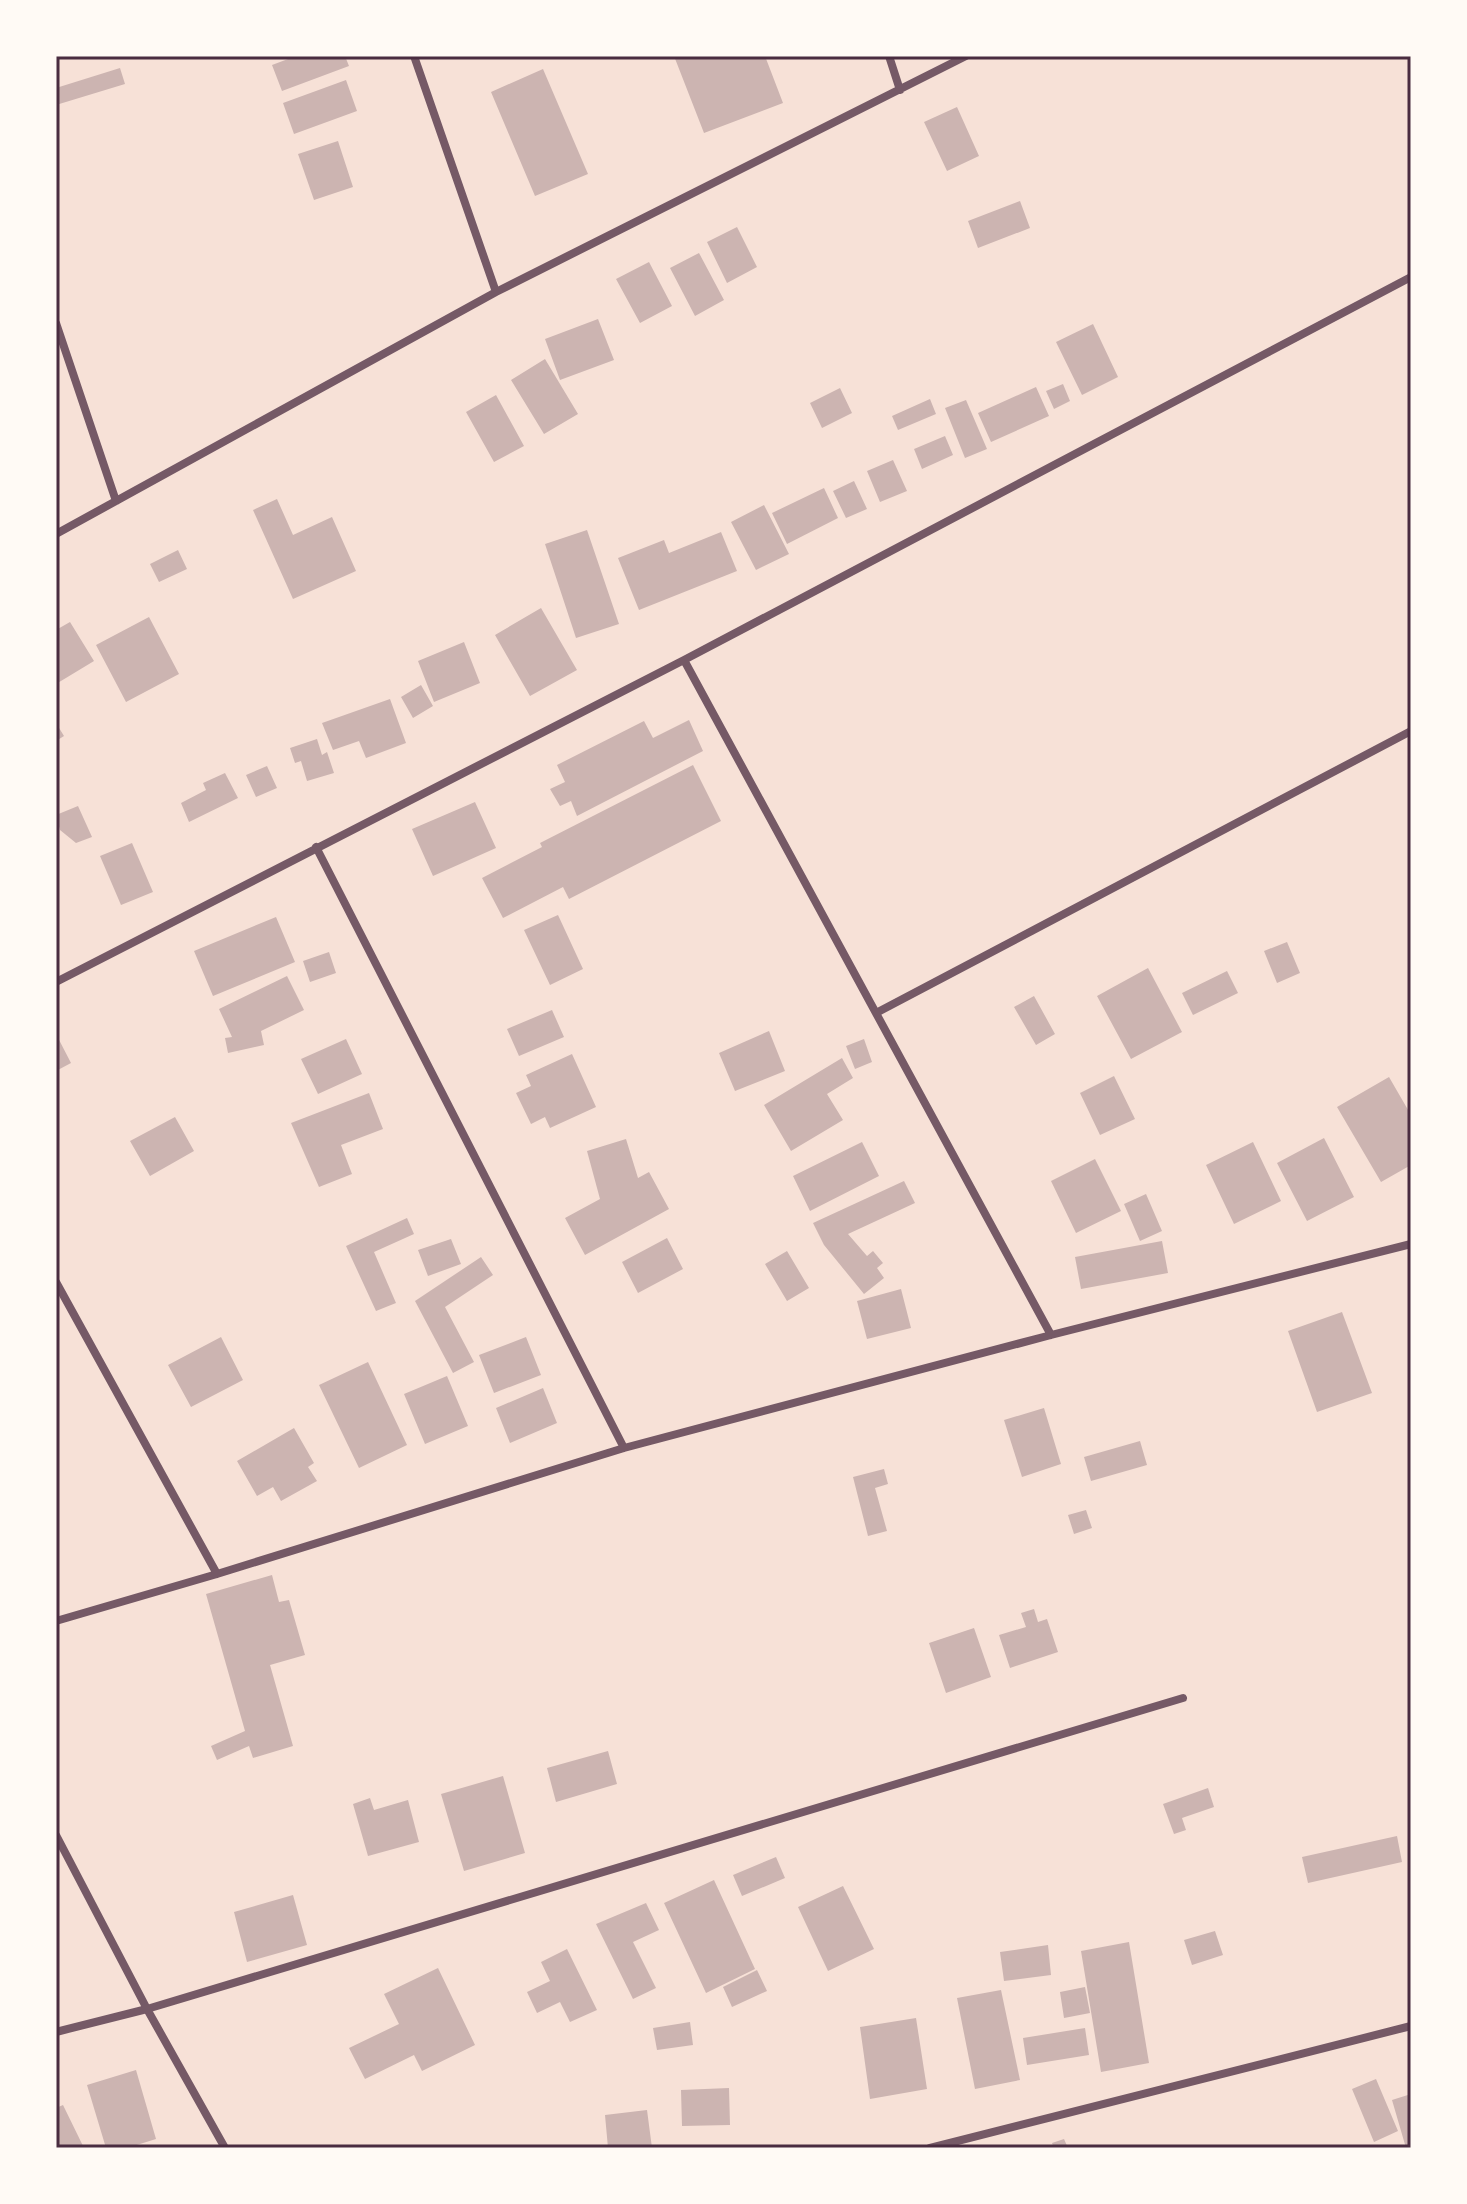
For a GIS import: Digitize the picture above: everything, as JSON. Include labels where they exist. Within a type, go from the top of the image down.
[{"type":"street","points":[[414,56],[496,292]]},
{"type":"street","points":[[889,56],[900,90]]},
{"type":"street","points":[[56,534],[496,292],[966,56]]},
{"type":"street","points":[[56,982],[684,660],[1411,277]]},
{"type":"street","points":[[56,323],[116,501]]},
{"type":"street","points":[[684,660],[1051,1335]]},
{"type":"street","points":[[876,1013],[1411,731]]},
{"type":"street","points":[[316,847],[624,1448]]},
{"type":"street","points":[[56,1621],[624,1448],[1411,1244]]},
{"type":"street","points":[[56,1282],[217,1574]]},
{"type":"street","points":[[56,2032],[147,2009],[1183,1698]]},
{"type":"street","points":[[56,1835],[147,2009],[225,2148]]},
{"type":"street","points":[[930,2148],[1411,2026]]},
{"type":"building","points":[[296,56],[345,56],[349,66],[282,91],[272,65]]},
{"type":"building","points":[[674,56],[765,56],[783,103],[704,133]]},
{"type":"building","points":[[120,68],[125,84],[56,105],[56,88]]},
{"type":"building","points":[[543,69],[588,174],[535,196],[491,92]]},
{"type":"building","points":[[346,80],[357,111],[294,134],[283,103]]},
{"type":"building","points":[[957,107],[979,156],[947,171],[924,122]]},
{"type":"building","points":[[338,141],[353,187],[314,200],[298,154]]},
{"type":"building","points":[[1020,201],[1030,228],[978,248],[968,221]]},
{"type":"building","points":[[737,227],[757,267],[727,283],[707,242]]},
{"type":"building","points":[[699,253],[724,300],[695,316],[670,268]]},
{"type":"building","points":[[649,262],[672,306],[640,323],[616,279]]},
{"type":"building","points":[[598,319],[614,360],[560,380],[545,339]]},
{"type":"building","points":[[1093,324],[1118,377],[1082,395],[1056,342]]},
{"type":"building","points":[[545,359],[578,414],[544,434],[511,380]]},
{"type":"building","points":[[1063,384],[1070,401],[1054,409],[1046,391]]},
{"type":"building","points":[[1036,387],[1049,416],[991,442],[978,413]]},
{"type":"building","points":[[840,388],[852,413],[822,428],[810,403]]},
{"type":"building","points":[[496,395],[524,446],[494,462],[466,412]]},
{"type":"building","points":[[930,399],[936,414],[898,430],[892,416]]},
{"type":"building","points":[[966,400],[987,449],[965,458],[945,408]]},
{"type":"building","points":[[945,436],[953,455],[922,469],[914,449]]},
{"type":"building","points":[[893,460],[907,491],[880,502],[867,471]]},
{"type":"building","points":[[854,481],[867,509],[846,518],[833,491]]},
{"type":"building","points":[[824,488],[838,518],[787,544],[772,513]]},
{"type":"building","points":[[277,499],[293,535],[332,517],[356,571],[293,599],[253,510]]},
{"type":"building","points":[[764,505],[789,554],[756,570],[731,522]]},
{"type":"building","points":[[587,530],[619,624],[576,638],[545,544]]},
{"type":"building","points":[[721,532],[737,571],[639,610],[618,558],[664,540],[669,553]]},
{"type":"building","points":[[178,550],[187,569],[159,582],[150,564]]},
{"type":"building","points":[[541,608],[577,670],[530,696],[495,635]]},
{"type":"building","points":[[149,617],[179,674],[126,702],[96,645]]},
{"type":"building","points":[[70,622],[94,661],[56,684],[56,630]]},
{"type":"building","points":[[464,642],[480,683],[434,702],[418,661]]},
{"type":"building","points":[[421,685],[433,706],[413,718],[401,697]]},
{"type":"building","points":[[390,699],[406,743],[366,758],[359,741],[333,750],[322,723]]},
{"type":"building","points":[[689,720],[703,751],[577,816],[571,801],[560,806],[550,789],[565,782],[557,765],[644,721],[653,738]]},
{"type":"building","points":[[56,723],[64,736],[56,741]]},
{"type":"building","points":[[317,739],[322,755],[327,752],[334,773],[307,781],[301,761],[295,763],[290,748]]},
{"type":"building","points":[[693,765],[721,821],[569,899],[563,887],[503,918],[482,878],[542,847],[540,843]]},
{"type":"building","points":[[267,766],[277,788],[256,797],[246,775]]},
{"type":"building","points":[[225,773],[238,798],[189,822],[181,803],[206,790],[203,783]]},
{"type":"building","points":[[475,802],[496,848],[433,876],[412,829]]},
{"type":"building","points":[[78,806],[92,837],[76,843],[60,830],[56,815]]},
{"type":"building","points":[[132,843],[153,892],[121,905],[100,856]]},
{"type":"building","points":[[558,915],[583,969],[550,985],[524,930]]},
{"type":"building","points":[[276,917],[295,962],[213,996],[194,951]]},
{"type":"building","points":[[1287,942],[1300,973],[1277,983],[1264,951]]},
{"type":"building","points":[[329,952],[336,973],[310,982],[303,961]]},
{"type":"building","points":[[1148,968],[1182,1032],[1131,1059],[1097,996]]},
{"type":"building","points":[[1227,971],[1238,993],[1193,1015],[1182,993]]},
{"type":"building","points":[[287,976],[304,1010],[261,1031],[264,1045],[228,1053],[225,1038],[232,1037],[219,1009]]},
{"type":"building","points":[[1034,996],[1055,1034],[1036,1045],[1014,1007]]},
{"type":"building","points":[[552,1010],[564,1037],[519,1056],[507,1029]]},
{"type":"building","points":[[769,1031],[785,1071],[735,1091],[719,1053]]},
{"type":"building","points":[[56,1034],[71,1063],[56,1071]]},
{"type":"building","points":[[346,1039],[362,1074],[318,1094],[301,1059]]},
{"type":"building","points":[[864,1039],[872,1062],[855,1069],[846,1046]]},
{"type":"building","points":[[572,1054],[596,1107],[550,1128],[545,1117],[531,1124],[516,1093],[531,1086],[526,1075]]},
{"type":"building","points":[[842,1058],[853,1078],[827,1094],[843,1120],[791,1151],[764,1105]]},
{"type":"building","points":[[1114,1076],[1135,1119],[1100,1135],[1080,1093]]},
{"type":"building","points":[[1389,1077],[1411,1115],[1411,1165],[1381,1182],[1337,1107]]},
{"type":"building","points":[[369,1093],[383,1129],[341,1145],[352,1174],[319,1187],[291,1123]]},
{"type":"building","points":[[175,1117],[194,1151],[150,1176],[130,1141]]},
{"type":"building","points":[[1324,1138],[1354,1197],[1307,1221],[1277,1163]]},
{"type":"building","points":[[626,1139],[638,1178],[649,1172],[669,1209],[585,1255],[565,1218],[600,1199],[587,1151]]},
{"type":"building","points":[[862,1142],[879,1176],[810,1211],[793,1176]]},
{"type":"building","points":[[1253,1142],[1281,1201],[1234,1224],[1206,1165]]},
{"type":"building","points":[[1095,1159],[1121,1211],[1076,1233],[1051,1181]]},
{"type":"building","points":[[904,1181],[915,1203],[848,1234],[867,1256],[873,1251],[883,1263],[877,1268],[884,1278],[864,1294],[824,1245],[813,1223]]},
{"type":"building","points":[[1146,1194],[1162,1231],[1140,1241],[1124,1204]]},
{"type":"building","points":[[407,1218],[414,1234],[374,1252],[396,1303],[376,1311],[346,1246]]},
{"type":"building","points":[[667,1238],[683,1269],[638,1293],[622,1262]]},
{"type":"building","points":[[451,1239],[461,1264],[428,1276],[418,1250]]},
{"type":"building","points":[[1162,1241],[1168,1273],[1081,1289],[1075,1257]]},
{"type":"building","points":[[787,1251],[809,1288],[787,1301],[765,1264]]},
{"type":"building","points":[[481,1257],[493,1275],[445,1307],[474,1362],[453,1373],[415,1301]]},
{"type":"building","points":[[901,1289],[911,1328],[867,1339],[857,1301]]},
{"type":"building","points":[[1342,1312],[1372,1393],[1317,1412],[1288,1331]]},
{"type":"building","points":[[221,1337],[243,1380],[191,1407],[168,1365]]},
{"type":"building","points":[[526,1337],[541,1375],[494,1393],[479,1355]]},
{"type":"building","points":[[368,1362],[407,1445],[359,1468],[319,1385]]},
{"type":"building","points":[[447,1376],[468,1426],[425,1444],[404,1394]]},
{"type":"building","points":[[543,1388],[557,1423],[510,1443],[496,1408]]},
{"type":"building","points":[[1044,1408],[1061,1464],[1022,1477],[1004,1420]]},
{"type":"building","points":[[294,1428],[314,1463],[308,1467],[317,1481],[281,1501],[273,1487],[257,1496],[237,1461]]},
{"type":"building","points":[[1140,1441],[1147,1465],[1091,1481],[1084,1457]]},
{"type":"building","points":[[884,1469],[888,1484],[875,1488],[887,1531],[868,1536],[853,1477]]},
{"type":"building","points":[[1086,1510],[1092,1528],[1074,1534],[1068,1515]]},
{"type":"building","points":[[272,1575],[279,1602],[289,1600],[305,1655],[270,1665],[293,1746],[253,1758],[249,1746],[217,1760],[211,1746],[245,1731],[206,1594]]},
{"type":"building","points":[[1034,1609],[1038,1622],[1047,1619],[1058,1652],[1010,1668],[999,1635],[1026,1627],[1021,1613]]},
{"type":"building","points":[[974,1628],[991,1677],[946,1693],[929,1643]]},
{"type":"building","points":[[608,1751],[617,1784],[556,1802],[547,1768]]},
{"type":"building","points":[[503,1776],[525,1853],[464,1871],[441,1794]]},
{"type":"building","points":[[1208,1788],[1214,1807],[1182,1818],[1186,1830],[1174,1834],[1163,1804]]},
{"type":"building","points":[[370,1798],[374,1810],[408,1800],[419,1842],[368,1856],[353,1804]]},
{"type":"building","points":[[1397,1836],[1402,1862],[1308,1883],[1302,1857]]},
{"type":"building","points":[[776,1857],[785,1878],[742,1896],[733,1875]]},
{"type":"building","points":[[714,1880],[755,1969],[706,1993],[664,1903]]},
{"type":"building","points":[[843,1886],[874,1949],[828,1971],[798,1907]]},
{"type":"building","points":[[293,1895],[307,1945],[247,1962],[234,1912]]},
{"type":"building","points":[[646,1903],[659,1930],[633,1942],[656,1988],[633,1999],[596,1924]]},
{"type":"building","points":[[1215,1931],[1223,1955],[1192,1965],[1184,1940]]},
{"type":"building","points":[[1129,1942],[1149,2063],[1101,2072],[1081,1951]]},
{"type":"building","points":[[1048,1945],[1051,1975],[1004,1981],[1000,1952]]},
{"type":"building","points":[[567,1949],[597,2010],[570,2022],[560,2002],[537,2013],[527,1992],[550,1981],[541,1962]]},
{"type":"building","points":[[438,1968],[475,2045],[422,2071],[414,2055],[365,2079],[349,2048],[399,2024],[384,1994]]},
{"type":"building","points":[[757,1970],[767,1991],[732,2007],[723,1987]]},
{"type":"building","points":[[1085,1987],[1090,2013],[1064,2018],[1060,1992]]},
{"type":"building","points":[[1001,1990],[1020,2080],[975,2089],[957,1998]]},
{"type":"building","points":[[916,2018],[927,2089],[870,2099],[860,2027]]},
{"type":"building","points":[[690,2022],[693,2045],[657,2050],[653,2028]]},
{"type":"building","points":[[1085,2028],[1089,2055],[1027,2065],[1023,2038]]},
{"type":"building","points":[[136,2070],[156,2139],[127,2148],[106,2148],[87,2085]]},
{"type":"building","points":[[1376,2079],[1398,2131],[1374,2142],[1352,2089]]},
{"type":"building","points":[[729,2088],[730,2125],[682,2126],[681,2090]]},
{"type":"building","points":[[1411,2094],[1411,2148],[1406,2148],[1392,2100]]},
{"type":"building","points":[[63,2105],[84,2148],[57,2148],[56,2108]]},
{"type":"building","points":[[647,2110],[652,2148],[608,2148],[605,2115]]},
{"type":"building","points":[[1064,2139],[1068,2148],[1054,2148],[1052,2143]]}]
